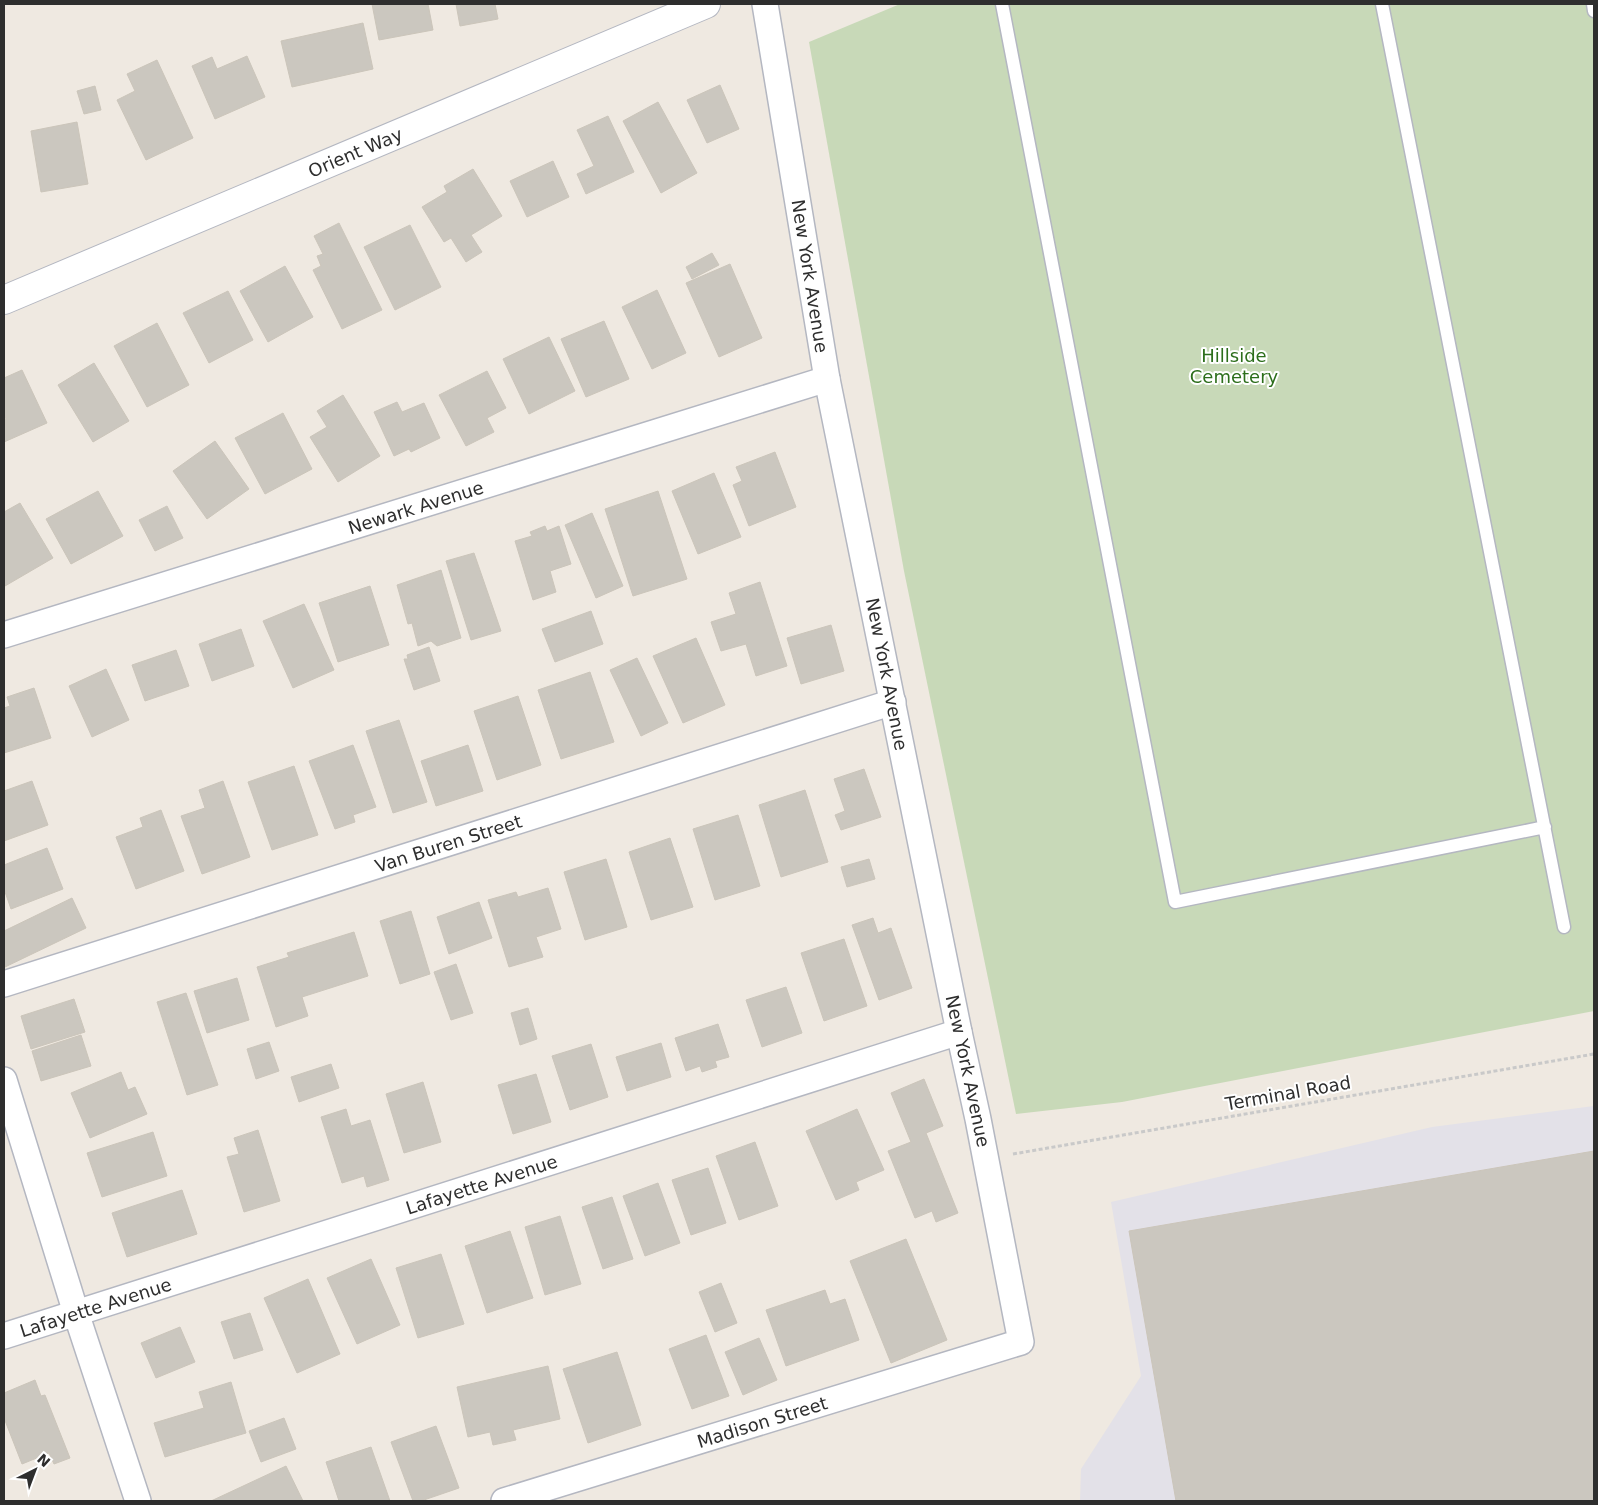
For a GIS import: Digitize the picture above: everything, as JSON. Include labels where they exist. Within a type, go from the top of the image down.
[{"type":"street","name":"Orient Way","points":[[4,300],[706,4]]},
{"type":"street","name":"New York Avenue","points":[[765,4],[827,379],[986,1158],[1021,1342]]},
{"type":"street","name":"Newark Avenue","points":[[4,635],[827,379]]},
{"type":"street","name":"Van Buren Street","points":[[4,984],[893,702]]},
{"type":"street","name":"Lafayette Avenue","points":[[4,1336],[959,1032]]},
{"type":"street","points":[[4,1080],[76,1312],[138,1501]]},
{"type":"street","name":"Madison Street","points":[[504,1501],[1021,1342]]},
{"type":"lane","points":[[1002,4],[1175,902],[1545,827]]},
{"type":"lane","points":[[1382,4],[1564,927]]},
{"type":"lane","points":[[1593,4],[1594,11]]},
{"type":"path","name":"Terminal Road","points":[[986,1158],[1594,1054]]},
{"type":"shaded area","points":[[1594,1106],[1594,1501],[1080,1501],[1081,1469],[1141,1376],[1111,1202],[1432,1127]]},
{"type":"green space","name":"Hillside Cemetery","points":[[900,4],[1594,4],[1594,1011],[1122,1102],[1016,1114],[904,571],[809,42]]},
{"type":"building","points":[[372,4],[428,4],[433,30],[379,40]]},
{"type":"building","points":[[456,4],[495,4],[498,19],[460,26]]},
{"type":"building","points":[[363,23],[373,69],[292,87],[281,41]]},
{"type":"building","points":[[247,56],[265,97],[215,119],[192,66],[212,57],[217,69]]},
{"type":"building","points":[[157,60],[193,138],[146,160],[117,100],[135,91],[127,74]]},
{"type":"building","points":[[720,85],[739,129],[707,143],[687,100]]},
{"type":"building","points":[[95,86],[101,110],[84,114],[77,91]]},
{"type":"building","points":[[658,102],[697,173],[661,193],[623,121]]},
{"type":"building","points":[[608,116],[634,172],[586,194],[577,174],[594,166],[577,130]]},
{"type":"building","points":[[77,122],[88,184],[41,192],[31,131]]},
{"type":"building","points":[[553,161],[569,197],[527,217],[510,181]]},
{"type":"building","points":[[473,169],[502,216],[471,235],[482,252],[466,262],[451,238],[444,242],[422,207],[447,192],[444,186]]},
{"type":"building","points":[[339,223],[382,310],[342,329],[313,270],[321,266],[317,256],[323,254],[314,236]]},
{"type":"building","points":[[410,225],[441,287],[395,310],[364,247]]},
{"type":"building","points":[[712,253],[719,265],[692,279],[686,267]]},
{"type":"building","points":[[730,264],[762,338],[719,357],[686,283]]},
{"type":"building","points":[[285,266],[313,317],[268,342],[240,291]]},
{"type":"building","points":[[657,290],[686,353],[652,369],[622,307]]},
{"type":"building","points":[[228,291],[253,340],[209,363],[183,313]]},
{"type":"building","points":[[604,321],[629,379],[586,397],[561,339]]},
{"type":"building","points":[[157,323],[189,385],[147,407],[114,346]]},
{"type":"building","points":[[549,337],[575,391],[529,414],[503,359]]},
{"type":"building","points":[[94,363],[129,421],[93,442],[58,385]]},
{"type":"building","points":[[22,370],[47,423],[4,442],[4,420],[6,419],[4,414],[4,378]]},
{"type":"building","points":[[487,371],[506,408],[487,418],[494,432],[466,446],[439,395]]},
{"type":"building","points":[[343,395],[380,456],[338,482],[310,437],[327,427],[317,411]]},
{"type":"building","points":[[397,402],[402,412],[424,403],[440,438],[411,452],[409,449],[394,456],[374,412]]},
{"type":"building","points":[[283,413],[312,469],[265,494],[235,438]]},
{"type":"building","points":[[215,441],[249,489],[207,519],[173,471]]},
{"type":"building","points":[[775,452],[796,507],[749,526],[733,485],[742,481],[736,467]]},
{"type":"building","points":[[714,473],[741,537],[698,554],[672,491]]},
{"type":"building","points":[[98,491],[123,536],[71,564],[46,519]]},
{"type":"building","points":[[658,491],[687,579],[633,596],[605,509]]},
{"type":"building","points":[[20,503],[53,558],[5,586],[4,512]]},
{"type":"building","points":[[167,506],[183,538],[155,551],[139,520]]},
{"type":"building","points":[[592,513],[623,586],[596,598],[565,525]]},
{"type":"building","points":[[545,526],[547,531],[559,526],[571,564],[550,571],[556,592],[533,600],[515,541],[532,536],[530,532]]},
{"type":"building","points":[[474,553],[501,631],[471,640],[446,561]]},
{"type":"building","points":[[441,570],[461,638],[437,646],[431,641],[418,646],[412,623],[408,624],[397,585]]},
{"type":"building","points":[[760,582],[787,666],[756,676],[746,644],[721,651],[711,622],[736,614],[729,593]]},
{"type":"building","points":[[370,586],[389,645],[338,662],[319,603]]},
{"type":"building","points":[[304,604],[334,670],[293,688],[263,621]]},
{"type":"building","points":[[591,611],[603,644],[555,662],[542,629]]},
{"type":"building","points":[[831,625],[844,671],[801,684],[787,638]]},
{"type":"building","points":[[241,629],[254,666],[212,681],[199,644]]},
{"type":"building","points":[[696,638],[725,705],[683,723],[653,656]]},
{"type":"building","points":[[429,647],[440,681],[414,690],[404,659],[408,659],[407,655]]},
{"type":"building","points":[[176,650],[189,686],[145,701],[132,665]]},
{"type":"building","points":[[637,658],[668,723],[641,736],[610,670]]},
{"type":"building","points":[[106,669],[129,720],[92,737],[69,686]]},
{"type":"building","points":[[590,672],[614,742],[561,759],[538,690]]},
{"type":"building","points":[[34,688],[51,738],[4,753],[4,708],[10,706],[7,697]]},
{"type":"building","points":[[518,696],[541,765],[497,780],[474,711]]},
{"type":"building","points":[[399,720],[427,802],[393,813],[366,731]]},
{"type":"building","points":[[353,745],[376,807],[353,815],[355,822],[335,829],[309,761]]},
{"type":"building","points":[[468,745],[483,791],[436,806],[421,761]]},
{"type":"building","points":[[294,766],[318,835],[272,850],[248,782]]},
{"type":"building","points":[[864,769],[881,817],[841,830],[835,815],[845,811],[834,779]]},
{"type":"building","points":[[32,781],[48,825],[4,841],[4,791]]},
{"type":"building","points":[[223,781],[250,857],[202,874],[181,816],[205,808],[199,790]]},
{"type":"building","points":[[805,790],[828,862],[781,877],[759,805]]},
{"type":"building","points":[[161,810],[184,871],[136,889],[116,837],[143,827],[140,818]]},
{"type":"building","points":[[738,815],[760,886],[715,900],[693,829]]},
{"type":"building","points":[[670,838],[693,907],[651,920],[629,852]]},
{"type":"building","points":[[47,848],[63,889],[11,909],[4,889],[4,865]]},
{"type":"building","points":[[606,859],[627,927],[585,940],[564,872]]},
{"type":"building","points":[[869,859],[875,879],[847,887],[841,867]]},
{"type":"building","points":[[548,888],[561,929],[536,937],[543,957],[509,967],[488,900],[516,892],[518,897]]},
{"type":"building","points":[[72,898],[86,928],[5,967],[4,931]]},
{"type":"building","points":[[479,902],[492,938],[449,954],[437,917]]},
{"type":"building","points":[[411,911],[430,974],[400,984],[380,921]]},
{"type":"building","points":[[873,918],[878,933],[891,928],[912,988],[879,1000],[852,925]]},
{"type":"building","points":[[354,932],[368,976],[302,997],[308,1016],[276,1027],[257,967],[289,957],[287,953]]},
{"type":"building","points":[[844,939],[867,1006],[824,1021],[801,953]]},
{"type":"building","points":[[456,964],[473,1013],[451,1020],[434,972]]},
{"type":"building","points":[[237,978],[249,1020],[207,1033],[194,991]]},
{"type":"building","points":[[786,987],[802,1033],[762,1047],[746,1000]]},
{"type":"building","points":[[186,993],[218,1085],[187,1095],[157,1002]]},
{"type":"building","points":[[74,999],[85,1032],[31,1049],[21,1016]]},
{"type":"building","points":[[528,1008],[537,1039],[520,1045],[511,1013]]},
{"type":"building","points":[[718,1024],[729,1057],[715,1061],[717,1067],[702,1072],[700,1066],[686,1071],[675,1038]]},
{"type":"building","points":[[81,1035],[91,1066],[41,1081],[32,1051]]},
{"type":"building","points":[[269,1042],[279,1071],[256,1079],[247,1049]]},
{"type":"building","points":[[661,1043],[671,1077],[627,1091],[616,1057]]},
{"type":"building","points":[[591,1044],[608,1097],[570,1110],[552,1056]]},
{"type":"building","points":[[331,1064],[339,1088],[299,1102],[291,1077]]},
{"type":"building","points":[[121,1072],[128,1090],[135,1087],[147,1114],[90,1138],[71,1093]]},
{"type":"building","points":[[536,1074],[551,1122],[513,1134],[498,1085]]},
{"type":"building","points":[[924,1079],[943,1126],[926,1133],[958,1213],[936,1222],[932,1211],[915,1218],[888,1151],[911,1142],[891,1093]]},
{"type":"building","points":[[423,1082],[441,1142],[404,1153],[386,1094]]},
{"type":"building","points":[[346,1109],[351,1126],[370,1120],[389,1180],[367,1187],[364,1176],[342,1183],[321,1117]]},
{"type":"building","points":[[857,1109],[884,1170],[856,1182],[859,1190],[836,1200],[806,1131]]},
{"type":"building","points":[[258,1130],[280,1201],[244,1212],[227,1157],[239,1154],[234,1138]]},
{"type":"building","points":[[153,1132],[167,1176],[102,1197],[87,1153]]},
{"type":"building","points":[[755,1142],[778,1206],[739,1220],[716,1156]]},
{"type":"building","points":[[1594,1151],[1594,1501],[1176,1501],[1129,1231]]},
{"type":"building","points":[[708,1168],[726,1223],[691,1235],[672,1180]]},
{"type":"building","points":[[658,1183],[680,1243],[645,1256],[623,1196]]},
{"type":"building","points":[[182,1190],[197,1234],[127,1257],[112,1213]]},
{"type":"building","points":[[612,1197],[633,1259],[603,1269],[582,1207]]},
{"type":"building","points":[[560,1216],[581,1284],[545,1295],[525,1227]]},
{"type":"building","points":[[510,1231],[533,1298],[487,1313],[465,1246]]},
{"type":"building","points":[[906,1239],[947,1340],[891,1363],[850,1261]]},
{"type":"building","points":[[441,1254],[464,1324],[418,1338],[396,1268]]},
{"type":"building","points":[[371,1259],[400,1325],[357,1344],[327,1278]]},
{"type":"building","points":[[308,1279],[340,1354],[297,1373],[264,1298]]},
{"type":"building","points":[[721,1283],[737,1323],[715,1332],[699,1292]]},
{"type":"building","points":[[825,1290],[830,1304],[845,1299],[859,1340],[786,1366],[766,1310]]},
{"type":"building","points":[[250,1313],[263,1350],[234,1359],[221,1322]]},
{"type":"building","points":[[180,1327],[195,1362],[156,1378],[141,1343]]},
{"type":"building","points":[[706,1335],[729,1396],[692,1409],[669,1349]]},
{"type":"building","points":[[759,1338],[777,1380],[743,1395],[725,1352]]},
{"type":"building","points":[[617,1352],[641,1425],[588,1443],[563,1369]]},
{"type":"building","points":[[548,1366],[560,1419],[513,1430],[516,1440],[493,1445],[490,1432],[468,1437],[457,1387]]},
{"type":"building","points":[[35,1380],[41,1396],[45,1395],[70,1458],[54,1464],[49,1453],[22,1464],[4,1418],[4,1393]]},
{"type":"building","points":[[231,1382],[246,1433],[165,1457],[154,1423],[204,1408],[199,1392]]},
{"type":"building","points":[[284,1418],[296,1449],[261,1462],[249,1431]]},
{"type":"building","points":[[436,1426],[459,1488],[421,1501],[413,1501],[391,1442]]},
{"type":"building","points":[[371,1447],[390,1501],[339,1501],[326,1462]]},
{"type":"building","points":[[286,1466],[303,1501],[211,1501]]}]
